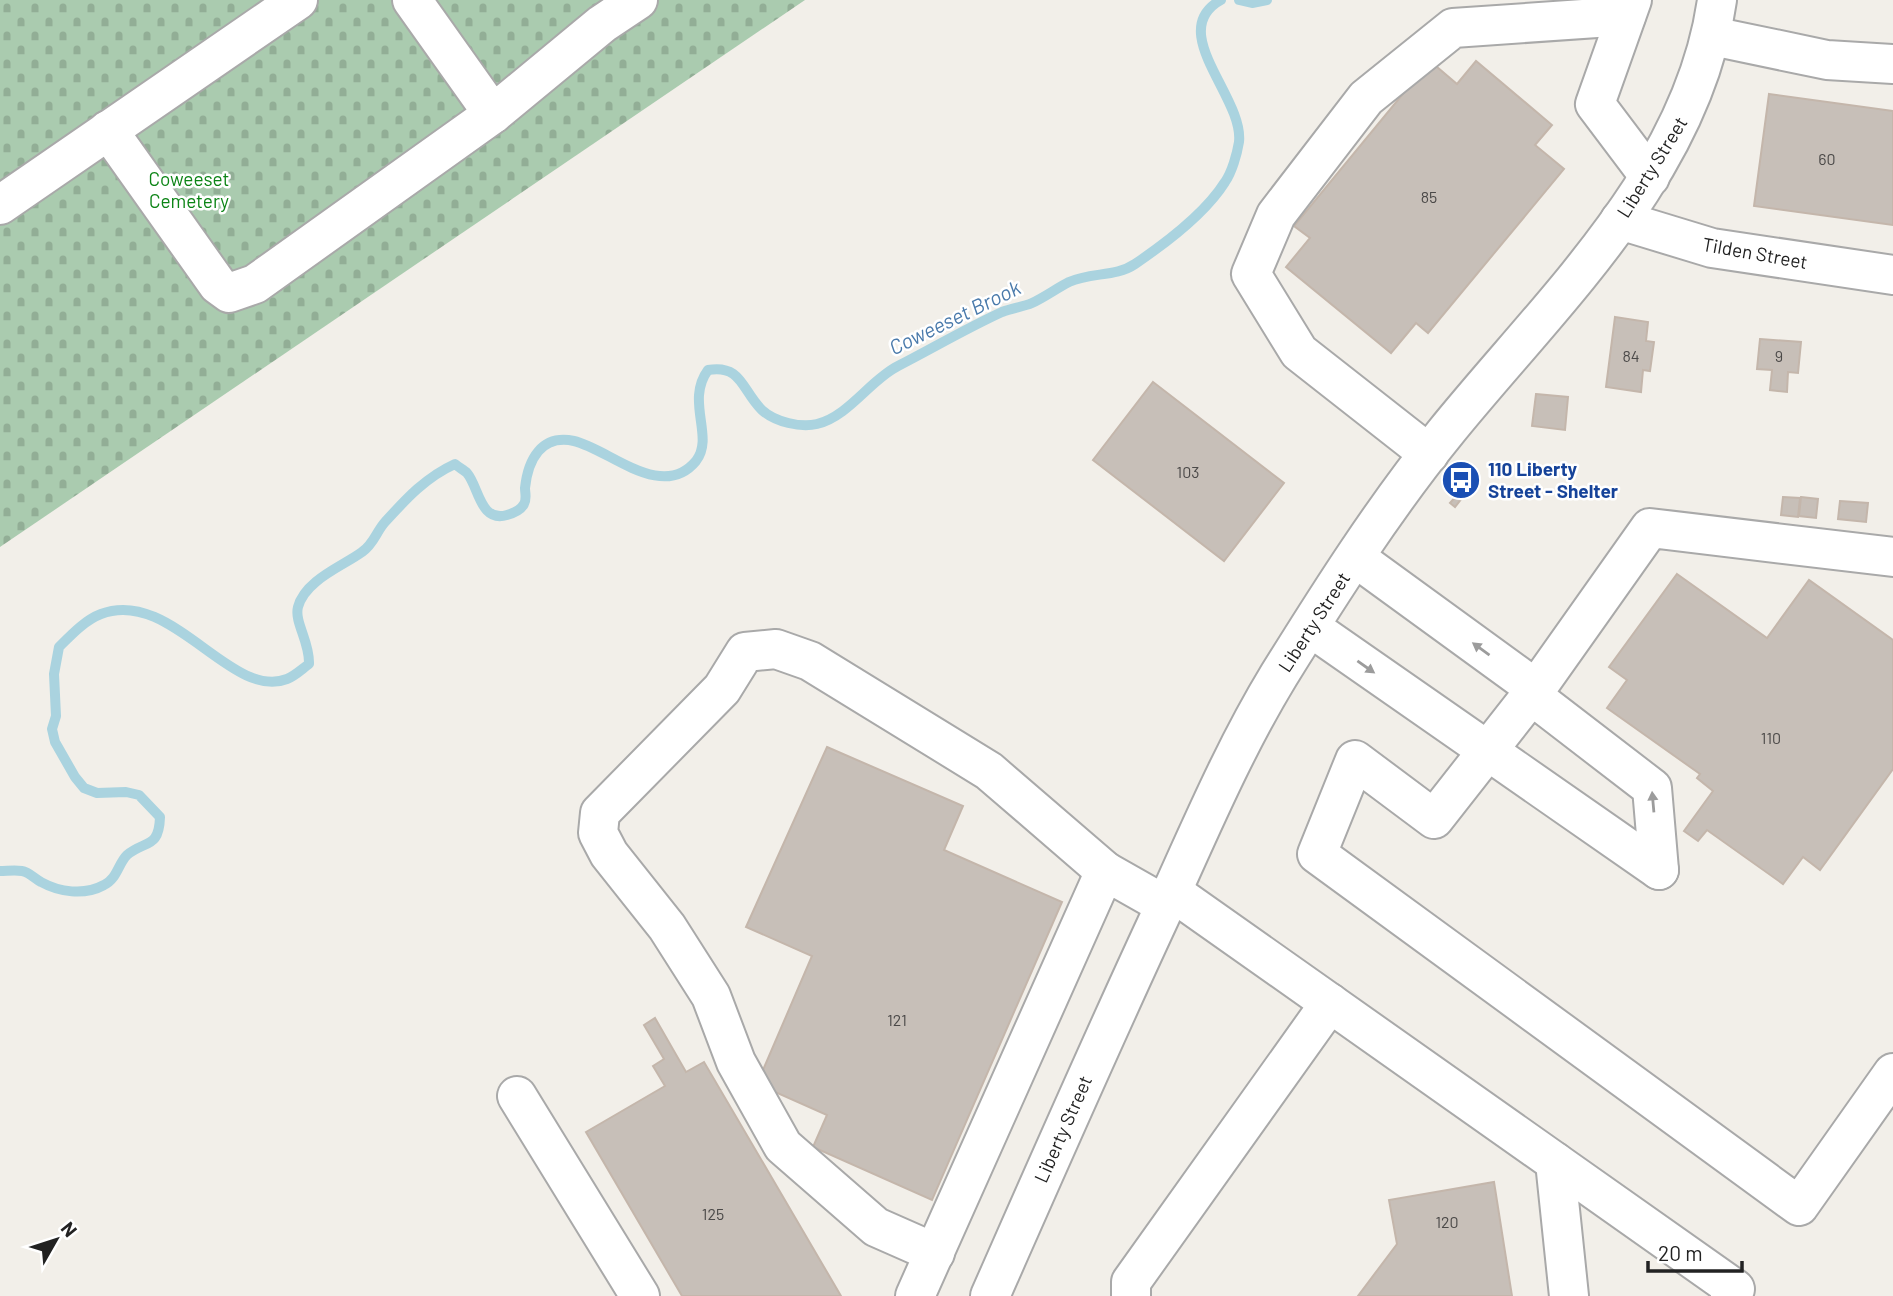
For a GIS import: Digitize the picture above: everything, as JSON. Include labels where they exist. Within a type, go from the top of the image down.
[{"type":"street","points":[[0,205],[298,0]]},
{"type":"street","points":[[412,0],[493,114]]},
{"type":"street","points":[[108,130],[218,285],[229,293],[255,284],[493,114],[592,12],[638,0]]},
{"type":"street","points":[[1429,454],[1299,352],[1251,274],[1276,215],[1366,98],[1453,28],[1629,8],[1595,104],[1650,177]]},
{"type":"street","points":[[1715,18],[1827,60],[1893,64]]},
{"type":"street","name":"Liberty Street","points":[[990,1296],[1168,898],[1262,704],[1356,558],[1429,454],[1620,220],[1650,177],[1689,107],[1715,18]]},
{"type":"street","name":"Tilden Street","points":[[1620,220],[1712,248],[1893,275]]},
{"type":"street","points":[[1893,557],[1650,528],[1533,692],[1434,819],[1355,760],[1317,854],[1799,1206],[1893,1073]]},
{"type":"street","points":[[1310,627],[1659,870],[1652,788],[1533,692],[1356,558]]},
{"type":"street","points":[[935,1253],[876,1227],[783,1146],[736,1062],[710,996],[667,927],[610,854],[598,833],[600,813],[722,689],[745,652],[776,649],[810,661],[989,771],[1105,871],[1168,898],[1330,1003],[1735,1289],[1730,1296]]},
{"type":"street","points":[[915,1296],[1105,871]]},
{"type":"street","points":[[1130,1296],[1131,1282],[1330,1003]]},
{"type":"street","points":[[517,1096],[640,1296]]},
{"type":"street","points":[[1555,1162],[1569,1296]]},
{"type":"green space","name":"Coweeset Cemetery","points":[[0,0],[805,0],[0,547]]},
{"type":"building","points":[[1430,61],[1457,84],[1476,61],[1552,125],[1535,145],[1564,169],[1428,333],[1416,323],[1391,353],[1286,267],[1310,238],[1294,226]]},
{"type":"building","points":[[1769,94],[1893,111],[1893,225],[1754,206]]},
{"type":"building","points":[[1615,317],[1648,322],[1646,341],[1654,342],[1650,371],[1643,370],[1641,392],[1606,387]]},
{"type":"building","points":[[1760,339],[1801,342],[1798,373],[1788,372],[1787,392],[1770,390],[1772,370],[1757,369]]},
{"type":"building","points":[[1153,382],[1284,483],[1224,561],[1093,460]]},
{"type":"building","points":[[1536,394],[1568,397],[1565,430],[1532,426]]},
{"type":"building","points":[[1458,494],[1462,498],[1455,507],[1450,503]]},
{"type":"building","points":[[1783,497],[1800,498],[1798,517],[1781,515]]},
{"type":"building","points":[[1801,497],[1818,499],[1816,518],[1799,516]]},
{"type":"building","points":[[1840,501],[1868,503],[1866,522],[1838,519]]},
{"type":"building","points":[[1677,574],[1767,638],[1809,580],[1893,640],[1893,769],[1820,870],[1803,857],[1783,884],[1707,830],[1698,841],[1684,831],[1713,791],[1697,778],[1700,774],[1607,708],[1627,680],[1609,667]]},
{"type":"building","points":[[827,747],[963,806],[944,850],[1062,902],[932,1200],[813,1147],[827,1115],[757,1084],[812,956],[746,927]]},
{"type":"building","points":[[655,1018],[686,1072],[704,1062],[841,1296],[682,1296],[586,1132],[665,1086],[653,1066],[664,1059],[644,1025]]},
{"type":"building","points":[[1494,1182],[1512,1296],[1358,1296],[1397,1244],[1389,1200]]},
{"type":"waterway","name":"Coweeset Brook","points":[[0,871],[25,872],[39,881],[64,890],[88,891],[108,882],[127,855],[150,842],[157,834],[160,817],[139,795],[126,792],[97,793],[84,788],[55,742],[52,729],[56,716],[54,674],[59,647],[89,620],[101,614],[127,610],[152,616],[244,674],[266,681],[287,679],[309,664],[297,613],[302,597],[308,589],[366,549],[385,522],[409,497],[435,475],[455,464],[467,473],[486,509],[498,516],[507,515],[523,506],[533,459],[538,451],[553,441],[574,441],[652,475],[668,476],[682,472],[696,461],[701,451],[703,441],[699,394],[708,370],[719,369],[735,375],[755,403],[774,418],[796,424],[817,424],[839,414],[888,372],[976,325],[1002,312],[1032,303],[1069,282],[1120,271],[1147,256],[1184,227],[1217,194],[1228,178],[1236,157],[1239,142],[1237,124],[1203,47],[1201,29],[1206,13],[1221,0]]},
{"type":"waterway","name":"Coweeset Brook","points":[[1239,0],[1252,3],[1267,0]]},
{"type":"place","name":"110 Liberty Street - Shelter","points":[[1461,480]]}]
